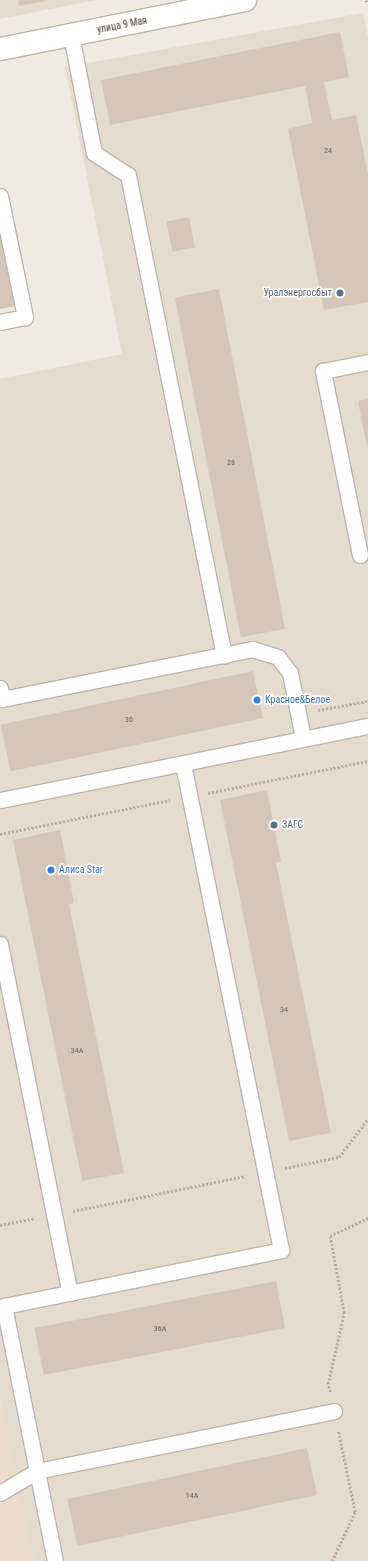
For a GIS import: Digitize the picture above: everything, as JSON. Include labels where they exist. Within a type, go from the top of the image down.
[{"type":"street","name":"улица 9 Мая","points":[[0,49],[244,0]]},
{"type":"lane","points":[[70,35],[94,153],[128,175],[224,655]]},
{"type":"lane","points":[[0,196],[25,317],[0,322]]},
{"type":"lane","points":[[360,555],[323,371],[368,362]]},
{"type":"lane","points":[[0,688],[2,699],[252,649],[278,657],[290,673],[303,738]]},
{"type":"lane","points":[[0,800],[368,726]]},
{"type":"lane","points":[[55,1561],[4,1306],[281,1250],[183,764]]},
{"type":"lane","points":[[0,944],[70,1293]]},
{"type":"lane","points":[[0,1493],[37,1471],[334,1411]]},
{"type":"path","points":[[366,0],[368,4]]},
{"type":"path","points":[[298,714],[368,701]]},
{"type":"path","points":[[0,1225],[339,1157],[368,1119]]},
{"type":"path","points":[[332,1561],[355,1512],[328,1384],[344,1313],[330,1236],[368,1218]]},
{"type":"shaded area","points":[[0,0],[96,0],[0,19]]},
{"type":"shaded area","points":[[363,13],[368,37],[368,1561],[34,1561],[0,1400],[0,379],[122,354],[65,67]]},
{"type":"shaded area","points":[[0,1400],[18,1482],[34,1561],[0,1561]]},
{"type":"building","points":[[18,0],[46,0],[46,1],[19,6]]},
{"type":"building","points":[[340,32],[349,77],[324,82],[332,120],[356,115],[368,174],[368,302],[324,310],[288,129],[312,123],[305,86],[110,125],[101,80]]},
{"type":"building","points":[[189,217],[195,247],[172,252],[166,221]]},
{"type":"building","points":[[0,236],[2,236],[16,306],[0,309]]},
{"type":"building","points":[[219,289],[285,629],[241,637],[175,298]]},
{"type":"building","points":[[368,399],[368,447],[367,447],[358,401]]},
{"type":"building","points":[[253,671],[263,718],[11,772],[1,725]]},
{"type":"building","points":[[267,790],[281,862],[276,863],[331,1133],[289,1141],[220,800]]},
{"type":"building","points":[[60,830],[74,903],[69,904],[124,1173],[82,1181],[13,840]]},
{"type":"building","points":[[276,1281],[285,1328],[44,1375],[35,1328]]},
{"type":"building","points":[[307,1448],[317,1495],[77,1546],[67,1499]]},
{"type":"place","name":"Уралэнергосбыт","points":[[340,293]]},
{"type":"place","name":"Красное&Белое","points":[[257,700]]},
{"type":"place","name":"ЗАГС","points":[[274,825]]},
{"type":"place","name":"Алиса Star","points":[[51,870]]}]
